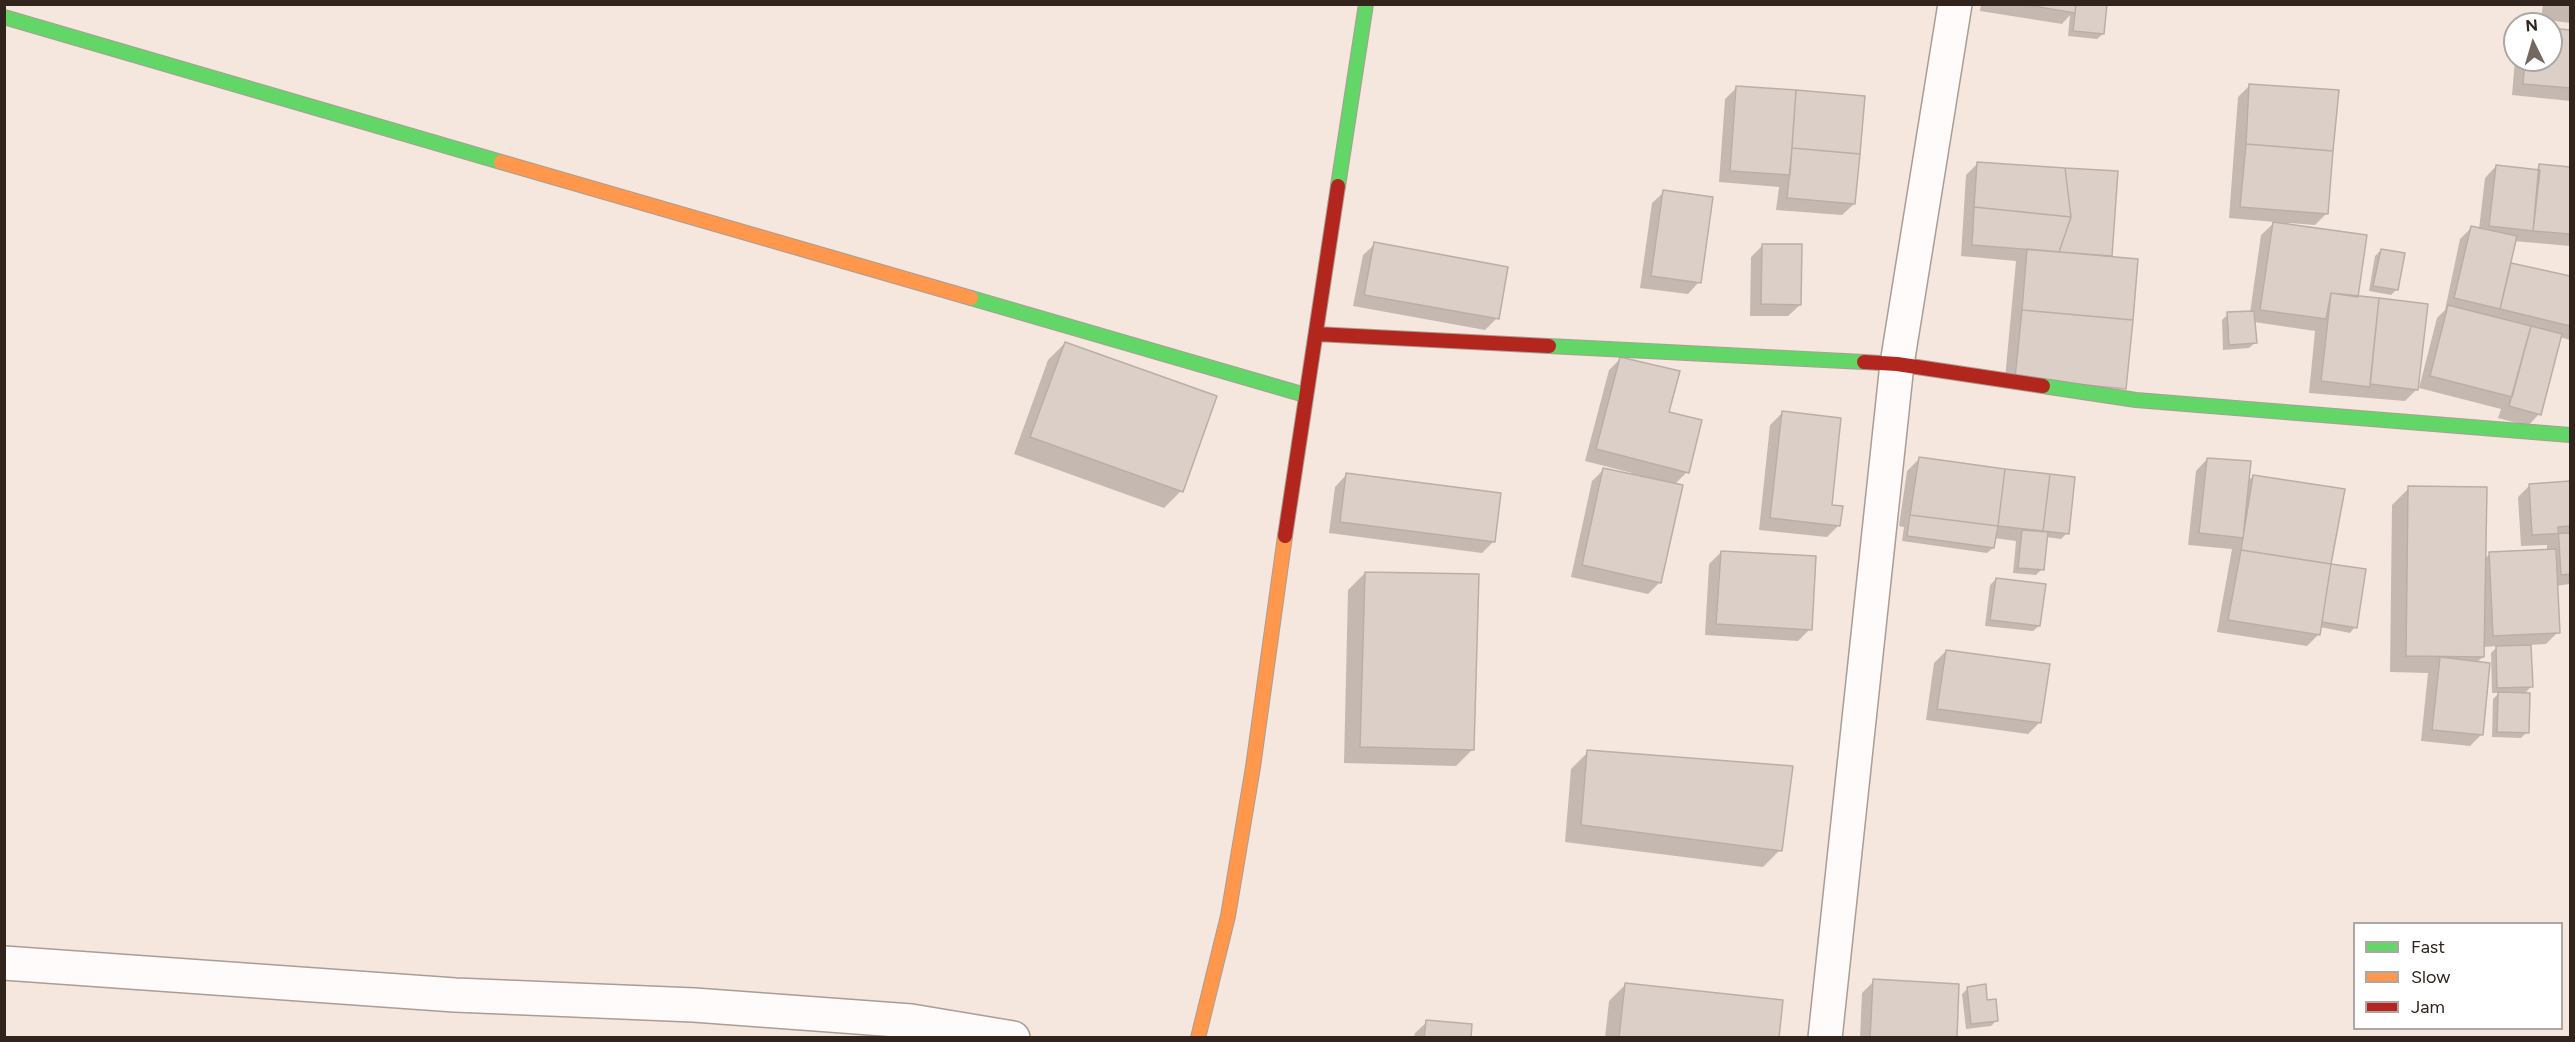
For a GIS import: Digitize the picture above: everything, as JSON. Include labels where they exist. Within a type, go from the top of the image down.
[{"type":"street","points":[[1198,1038],[1228,916],[1253,767],[1305,395],[1366,4]]},
{"type":"street","points":[[1825,1038],[1897,364],[1955,4]]},
{"type":"street","points":[[4,16],[1305,395]]},
{"type":"street","points":[[1316,334],[1897,364],[2136,400],[2571,435]]},
{"type":"street","points":[[4,963],[455,995],[717,1006],[911,1021],[1013,1038]]},
{"type":"building","points":[[2021,4],[2076,4],[2075,13]]},
{"type":"building","points":[[2076,4],[2107,4],[2104,34],[2073,31]]},
{"type":"building","points":[[2563,29],[2570,30],[2570,88],[2523,84],[2524,72],[2563,72]]},
{"type":"building","points":[[2249,84],[2339,90],[2333,151],[2246,144]]},
{"type":"building","points":[[1736,86],[1796,90],[1790,175],[1730,171]]},
{"type":"building","points":[[1796,90],[1865,96],[1860,154],[1792,148]]},
{"type":"building","points":[[2246,144],[2333,151],[2328,214],[2240,207]]},
{"type":"building","points":[[1792,148],[1860,154],[1855,204],[1787,198]]},
{"type":"building","points":[[1977,162],[2065,168],[2071,217],[1974,207]]},
{"type":"building","points":[[2539,164],[2570,167],[2570,234],[2533,231]]},
{"type":"building","points":[[2496,165],[2540,170],[2533,231],[2489,226]]},
{"type":"building","points":[[2065,168],[2118,171],[2112,256],[2059,252],[2071,217]]},
{"type":"building","points":[[1663,190],[1713,197],[1701,283],[1651,276]]},
{"type":"building","points":[[1974,207],[2071,217],[2059,252],[1972,245]]},
{"type":"building","points":[[2273,222],[2367,235],[2358,297],[2331,293],[2326,319],[2260,310]]},
{"type":"building","points":[[2471,226],[2517,236],[2500,309],[2454,298]]},
{"type":"building","points":[[1374,242],[1508,267],[1499,319],[1364,295]]},
{"type":"building","points":[[1762,244],[1802,244],[1801,305],[1761,304]]},
{"type":"building","points":[[2027,249],[2138,259],[2133,320],[2022,310]]},
{"type":"building","points":[[2381,249],[2405,253],[2398,290],[2373,286]]},
{"type":"building","points":[[2511,263],[2570,276],[2570,326],[2500,309]]},
{"type":"building","points":[[2331,293],[2379,298],[2370,387],[2321,381]]},
{"type":"building","points":[[2379,298],[2428,304],[2418,390],[2370,384]]},
{"type":"building","points":[[2448,305],[2531,326],[2512,397],[2430,376]]},
{"type":"building","points":[[2022,310],[2133,320],[2126,389],[2015,378]]},
{"type":"building","points":[[2254,311],[2257,343],[2229,345],[2227,312]]},
{"type":"building","points":[[2531,326],[2562,334],[2541,415],[2509,406]]},
{"type":"building","points":[[1065,342],[1217,396],[1183,492],[1030,437]]},
{"type":"building","points":[[1620,357],[1680,371],[1669,412],[1702,420],[1689,473],[1596,449]]},
{"type":"building","points":[[1782,411],[1841,418],[1832,505],[1843,506],[1840,526],[1770,518]]},
{"type":"building","points":[[1919,457],[2005,469],[1998,526],[1910,515]]},
{"type":"building","points":[[2207,458],[2251,461],[2243,538],[2199,533]]},
{"type":"building","points":[[1603,468],[1683,485],[1661,583],[1582,565]]},
{"type":"building","points":[[2005,469],[2050,474],[2043,531],[1998,526]]},
{"type":"building","points":[[1346,473],[1501,493],[1495,542],[1340,522]]},
{"type":"building","points":[[2050,474],[2075,477],[2069,534],[2043,531]]},
{"type":"building","points":[[2253,475],[2345,489],[2331,564],[2241,550]]},
{"type":"building","points":[[2570,481],[2570,533],[2532,535],[2529,484]]},
{"type":"building","points":[[2408,486],[2487,487],[2484,657],[2406,656]]},
{"type":"building","points":[[1910,515],[1998,526],[1994,548],[1907,536]]},
{"type":"building","points":[[2570,526],[2570,574],[2561,575],[2558,527]]},
{"type":"building","points":[[2022,530],[2048,532],[2044,570],[2018,568]]},
{"type":"building","points":[[2556,549],[2560,633],[2493,636],[2489,552]]},
{"type":"building","points":[[2241,550],[2331,564],[2320,635],[2228,620]]},
{"type":"building","points":[[1721,551],[1816,556],[1812,630],[1716,624]]},
{"type":"building","points":[[2331,564],[2366,569],[2357,628],[2322,622]]},
{"type":"building","points":[[1365,572],[1479,574],[1474,750],[1360,747]]},
{"type":"building","points":[[1996,578],[2046,584],[2040,626],[1990,620]]},
{"type":"building","points":[[2531,645],[2533,687],[2497,688],[2496,646]]},
{"type":"building","points":[[1946,650],[2050,664],[2041,723],[1937,709]]},
{"type":"building","points":[[2440,657],[2490,663],[2483,735],[2432,730]]},
{"type":"building","points":[[2498,692],[2530,693],[2529,733],[2497,732]]},
{"type":"building","points":[[1587,750],[1793,766],[1782,851],[1581,825]]},
{"type":"building","points":[[1873,979],[1959,984],[1957,1038],[1870,1038]]},
{"type":"building","points":[[1625,983],[1783,1000],[1779,1038],[1619,1038]]},
{"type":"building","points":[[1986,984],[1987,1000],[1996,999],[1998,1021],[1971,1024],[1967,987]]},
{"type":"building","points":[[1426,1020],[1472,1024],[1471,1038],[1424,1038]]},
{"type":"traffic: fast","points":[[1338,186],[1366,4]]},
{"type":"traffic: fast","points":[[4,17],[501,162]]},
{"type":"traffic: fast","points":[[971,298],[1305,395]]},
{"type":"traffic: fast","points":[[1549,346],[1864,362]]},
{"type":"traffic: fast","points":[[2043,386],[2136,400],[2570,435]]},
{"type":"traffic: slow","points":[[501,162],[971,298]]},
{"type":"traffic: slow","points":[[1198,1038],[1228,916],[1253,767],[1285,536]]},
{"type":"traffic: jam","points":[[1285,536],[1338,186]]},
{"type":"traffic: jam","points":[[1316,334],[1549,346]]},
{"type":"traffic: jam","points":[[1864,362],[1897,364],[2043,386]]}]
